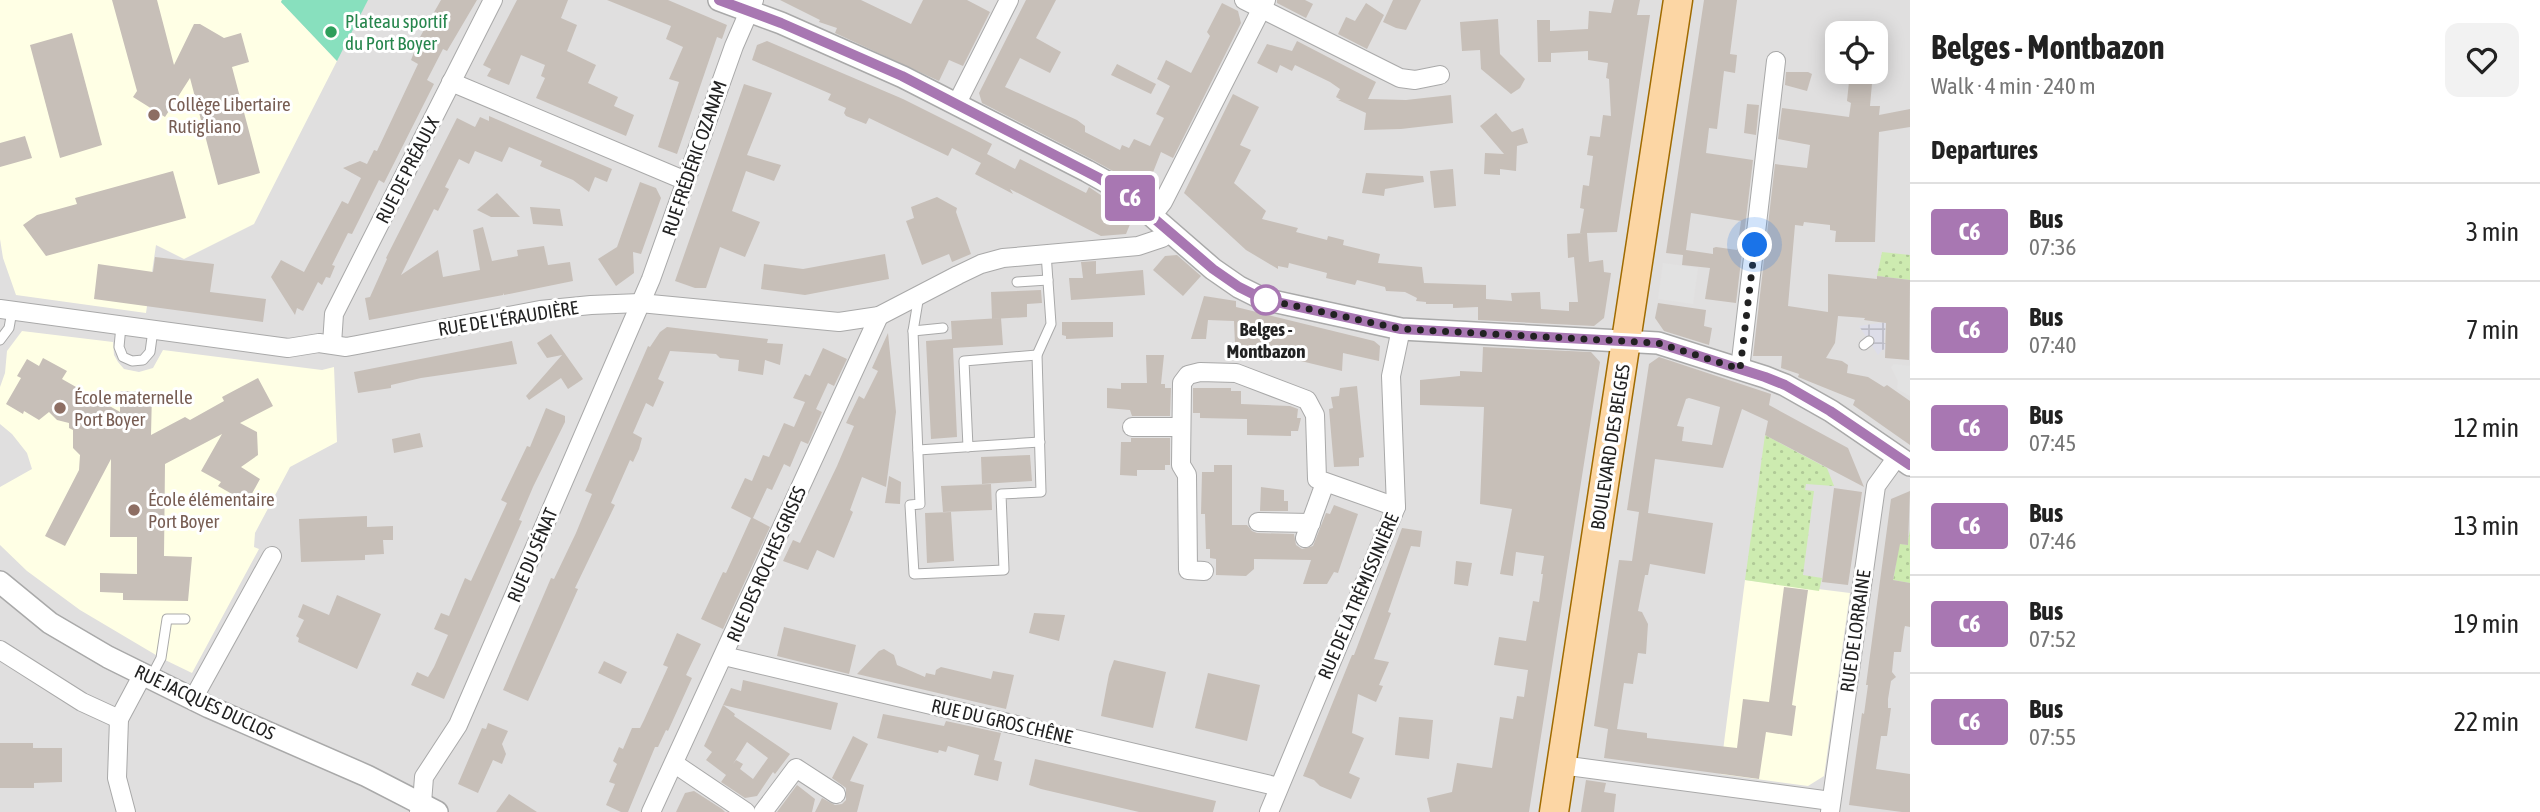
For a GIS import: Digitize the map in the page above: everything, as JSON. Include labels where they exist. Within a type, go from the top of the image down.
[{"type":"main road","name":"BOULEVARD DES BELGES","points":[[1554,812],[1678,0]]},
{"type":"street","name":"RUE DE PRÉAULX","points":[[332,344],[334,314],[493,0]]},
{"type":"street","points":[[719,0],[751,6],[781,23],[902,76],[1103,180],[1152,216],[1213,269],[1263,299],[1401,329],[1658,343],[1765,377],[1804,395],[1904,461]]},
{"type":"street","points":[[956,105],[1009,0]]},
{"type":"street","points":[[1244,0],[1264,5],[1400,78],[1415,80],[1440,75]]},
{"type":"street","points":[[1152,216],[1163,202],[1264,5]]},
{"type":"street","name":"RUE FRÉDÉRIC OZANAM","points":[[640,303],[652,279],[751,6]]},
{"type":"street","points":[[1740,369],[1776,61]]},
{"type":"street","points":[[452,82],[686,181]]},
{"type":"street","name":"RUE DE L'ÉRAUDIÈRE","points":[[6,310],[288,348],[319,343],[346,347],[540,310],[640,303],[839,323],[879,316],[919,293],[981,264],[1003,258],[1046,253],[1139,246],[1162,238],[1170,232]]},
{"type":"street","name":"RUE DU SÉNAT","points":[[426,809],[424,777],[458,725],[640,303]]},
{"type":"street","name":"RUE DES ROCHES GRISES","points":[[651,812],[879,316]]},
{"type":"street","name":"RUE DE LA TRÉMISSINIÈRE","points":[[1269,812],[1396,507],[1391,376],[1401,329]]},
{"type":"street","points":[[1204,570],[1188,570],[1187,475],[1181,465],[1181,427],[1182,383],[1188,374],[1236,373],[1307,400],[1315,415],[1317,479],[1396,507]]},
{"type":"street","points":[[1132,427],[1181,427]]},
{"type":"street","name":"RUE DE LORRAINE","points":[[1830,807],[1876,486],[1904,461]]},
{"type":"street","points":[[1258,522],[1308,531],[1325,482]]},
{"type":"street","points":[[194,699],[272,556]]},
{"type":"street","name":"RUE JACQUES DUCLOS","points":[[0,582],[73,639],[426,809]]},
{"type":"street","points":[[0,650],[82,702],[119,719]]},
{"type":"street","name":"RUE DU GROS CHÊNE","points":[[724,656],[1279,788]]},
{"type":"street","points":[[126,812],[117,778],[119,719],[146,676]]},
{"type":"street","points":[[675,764],[746,812]]},
{"type":"street","points":[[1561,765],[1830,807]]},
{"type":"street","points":[[763,812],[796,768],[836,794]]},
{"type":"lane","points":[[919,293],[913,331],[920,504],[910,505],[914,574],[1004,570],[1001,494],[1041,492],[1037,355],[1051,324],[1046,253]]},
{"type":"lane","points":[[1017,282],[1048,280]]},
{"type":"lane","points":[[0,340],[9,328],[6,310]]},
{"type":"lane","points":[[121,326],[119,347],[123,358],[132,361],[142,360],[150,352],[153,330]]},
{"type":"lane","points":[[913,331],[943,328]]},
{"type":"lane","points":[[968,447],[964,361],[1037,355]]},
{"type":"lane","points":[[918,450],[1040,442]]},
{"type":"lane","points":[[146,676],[161,658],[167,619],[185,620]]},
{"type":"shaded area","points":[[0,0],[1910,0],[1910,812],[0,812]]},
{"type":"shaded area","name":"Collège Libertaire Rutigliano","points":[[0,0],[282,0],[337,61],[254,224],[184,259],[156,245],[146,313],[16,295],[3,258],[0,239]]},
{"type":"shaded area","points":[[1663,263],[1698,268],[1693,304],[1658,299]]},
{"type":"shaded area","points":[[1886,322],[1886,349],[1878,355],[1859,326]]},
{"type":"shaded area","name":"École élémentaire Port Boyer","points":[[22,331],[113,342],[114,355],[124,369],[139,372],[153,368],[163,350],[322,370],[334,367],[337,442],[290,467],[255,533],[254,547],[259,549],[192,673],[161,658],[80,610],[27,571],[0,545],[0,487],[32,469],[27,453],[0,424],[0,387],[5,373],[7,351]]},
{"type":"shaded area","points":[[1894,364],[1910,366],[1910,396],[1897,389],[1898,381],[1891,367]]},
{"type":"shaded area","points":[[1745,580],[1850,593],[1824,776],[1808,786],[1720,774]]},
{"type":"green space","name":"Plateau sportif du Port Boyer","points":[[282,0],[368,0],[337,61]]},
{"type":"green space","points":[[1882,252],[1910,255],[1910,280],[1877,276]]},
{"type":"green space","points":[[1765,435],[1827,468],[1834,486],[1806,484],[1805,490],[1814,491],[1803,575],[1822,578],[1819,591],[1745,580]]},
{"type":"green space","points":[[1910,530],[1910,583],[1893,580],[1896,565],[1886,540],[1907,545]]},
{"type":"building","points":[[112,0],[157,0],[174,65],[194,24],[200,24],[224,38],[241,33],[249,62],[232,67],[260,173],[218,185],[190,78],[165,117],[133,97],[137,91]]},
{"type":"building","points":[[441,0],[477,0],[447,51],[443,49],[427,80],[434,84],[384,183],[379,180],[352,234],[348,233],[332,265],[335,266],[330,278],[326,277],[322,285],[318,282],[303,311],[297,308],[295,315],[271,277],[281,260],[304,272],[342,201],[348,204],[361,178],[343,168],[360,161],[367,164],[374,150],[377,151],[418,64],[411,60],[420,37]]},
{"type":"building","points":[[517,0],[568,0],[561,18],[577,25],[567,51],[596,65],[588,83],[618,97],[614,106],[634,115],[626,136],[536,98],[545,78],[541,76],[545,65],[521,55],[509,85],[487,76],[491,69],[483,65]]},
{"type":"building","points":[[607,0],[668,0],[727,25],[722,39],[717,37],[677,154],[658,147],[679,82],[669,79],[683,47],[666,39],[671,26]]},
{"type":"building","points":[[780,0],[861,0],[911,24],[923,0],[967,0],[990,12],[963,66],[949,60],[939,81],[835,33],[837,28],[819,22],[820,20]]},
{"type":"building","points":[[1026,0],[1056,0],[1036,38],[1061,52],[1050,73],[1020,58],[1005,87],[1077,120],[1085,126],[1085,132],[1120,150],[1122,145],[1129,148],[1134,139],[1150,146],[1164,118],[1156,114],[1170,86],[1157,79],[1166,60],[1191,73],[1210,36],[1207,32],[1222,3],[1238,11],[1241,23],[1173,158],[1161,152],[1148,185],[1142,179],[1138,185],[982,103],[979,93]]},
{"type":"building","points":[[1277,0],[1305,0],[1313,4],[1306,18],[1277,3]]},
{"type":"building","points":[[1393,0],[1421,0],[1406,30],[1383,22]]},
{"type":"building","points":[[1614,0],[1640,0],[1637,15],[1650,15],[1617,232],[1587,233],[1589,262],[1603,260],[1604,272],[1611,273],[1604,318],[1594,326],[1478,320],[1478,307],[1453,308],[1453,304],[1426,304],[1416,301],[1417,298],[1405,292],[1386,291],[1385,287],[1357,280],[1355,285],[1326,278],[1327,273],[1289,263],[1288,268],[1278,266],[1278,269],[1246,250],[1184,193],[1233,94],[1259,107],[1240,145],[1251,150],[1234,183],[1266,211],[1262,219],[1298,228],[1296,232],[1327,240],[1328,236],[1344,240],[1343,245],[1380,254],[1378,263],[1422,267],[1424,283],[1486,285],[1486,299],[1512,301],[1511,293],[1540,292],[1541,309],[1569,311],[1569,302],[1578,302],[1574,257],[1568,258],[1567,234],[1583,233],[1580,233],[1584,209],[1580,208],[1583,185],[1589,186],[1593,156],[1587,155],[1590,136],[1600,137],[1603,115],[1611,116],[1609,79],[1606,78],[1608,63],[1588,60],[1588,51],[1551,53],[1551,62],[1538,62],[1537,20],[1550,20],[1550,31],[1588,29],[1589,11],[1611,13]]},
{"type":"building","points":[[1704,0],[1737,0],[1730,54],[1737,55],[1735,73],[1724,71],[1717,129],[1709,128],[1706,153],[1753,160],[1736,303],[1705,299],[1710,268],[1682,265],[1683,255],[1666,253]],"holes":[[[1691,213],[1741,221],[1737,250],[1716,247],[1713,248],[1713,254],[1686,250]]]},
{"type":"building","points":[[1366,3],[1384,15],[1367,49],[1338,34],[1346,17],[1355,21]]},
{"type":"building","points":[[1498,19],[1500,54],[1525,79],[1520,88],[1511,94],[1481,69],[1480,50],[1462,51],[1460,22]]},
{"type":"building","points":[[72,33],[102,145],[60,158],[30,45]]},
{"type":"building","points":[[767,41],[903,99],[971,133],[992,144],[987,154],[1015,169],[1020,159],[1086,193],[1089,187],[1133,217],[1126,234],[1101,236],[1010,189],[1013,194],[975,174],[981,163],[952,148],[948,156],[869,118],[866,124],[846,116],[846,108],[828,100],[831,94],[752,60],[757,45]]},
{"type":"building","points":[[1297,41],[1376,82],[1368,99],[1406,100],[1451,95],[1453,123],[1364,130],[1366,113],[1338,100],[1341,100],[1336,97],[1340,89],[1330,82],[1295,65],[1292,71],[1280,65],[1277,73],[1257,63],[1267,44],[1292,51]]},
{"type":"building","points":[[1117,64],[1156,84],[1151,94],[1111,75]]},
{"type":"building","points":[[1786,72],[1812,74],[1807,91],[1785,85]]},
{"type":"building","points":[[744,84],[772,93],[747,155],[781,165],[774,181],[746,171],[732,211],[760,222],[745,257],[720,247],[706,288],[695,288],[675,281]]},
{"type":"building","points":[[1849,84],[1872,84],[1870,106],[1880,106],[1879,115],[1910,109],[1910,127],[1879,132],[1875,242],[1835,242],[1836,231],[1830,230],[1830,225],[1804,222],[1803,226],[1795,225],[1788,306],[1828,312],[1828,274],[1910,280],[1909,360],[1885,358],[1886,323],[1838,316],[1835,343],[1826,358],[1842,361],[1848,365],[1847,373],[1868,377],[1884,387],[1887,385],[1910,401],[1910,445],[1853,405],[1855,400],[1781,368],[1782,356],[1753,356],[1775,164],[1807,168],[1810,145],[1778,139],[1782,108],[1849,117],[1851,103],[1847,101]]},
{"type":"building","points":[[1747,104],[1759,105],[1756,135],[1744,133]]},
{"type":"building","points":[[1496,113],[1512,132],[1523,128],[1528,143],[1517,146],[1516,171],[1500,169],[1500,175],[1484,174],[1485,153],[1504,154],[1480,126]]},
{"type":"building","points":[[489,116],[612,169],[607,182],[595,177],[589,192],[573,180],[540,166],[542,161],[509,147],[502,162],[475,151],[469,164],[459,159],[445,187],[449,189],[438,211],[434,209],[401,275],[438,250],[443,277],[480,270],[473,230],[483,227],[492,261],[518,256],[517,250],[544,246],[548,265],[570,262],[573,281],[369,320],[365,298],[370,297],[386,258],[457,118],[475,127],[480,117],[489,121]]},
{"type":"building","points":[[25,136],[32,158],[0,167],[0,143]]},
{"type":"building","points":[[1453,169],[1456,206],[1434,208],[1430,171]]},
{"type":"building","points":[[173,171],[186,218],[46,256],[23,225],[37,215],[77,204],[75,198]]},
{"type":"building","points":[[1366,173],[1423,176],[1424,182],[1385,189],[1384,196],[1362,193]]},
{"type":"building","points":[[640,182],[656,188],[661,198],[641,254],[633,252],[634,273],[616,286],[598,259],[617,247]]},
{"type":"building","points":[[497,193],[520,217],[491,217],[477,210]]},
{"type":"building","points":[[937,197],[957,208],[956,212],[971,254],[952,262],[949,254],[922,265],[906,221],[914,218],[911,207]]},
{"type":"building","points":[[530,207],[560,209],[563,226],[533,224]]},
{"type":"building","points":[[885,254],[889,279],[805,295],[761,289],[764,264],[803,269]]},
{"type":"building","points":[[1177,255],[1201,276],[1183,296],[1153,270],[1165,256]]},
{"type":"building","points":[[155,257],[214,264],[210,292],[266,299],[263,322],[94,299],[98,264],[153,272]]},
{"type":"building","points":[[1096,261],[1096,274],[1143,270],[1145,295],[1071,300],[1069,278],[1083,278],[1081,262]]},
{"type":"building","points":[[1041,290],[1042,303],[1027,304],[1027,317],[992,319],[991,292]]},
{"type":"building","points":[[1204,296],[1236,301],[1236,307],[1374,341],[1380,346],[1379,361],[1343,353],[1342,371],[1235,345],[1234,321],[1208,320],[1206,339],[1191,339]]},
{"type":"building","points":[[1658,303],[1706,310],[1704,326],[1712,328],[1709,345],[1664,331],[1655,318]]},
{"type":"building","points":[[1001,318],[1003,345],[953,348],[957,437],[931,439],[926,341],[952,339],[951,321]]},
{"type":"building","points":[[1062,322],[1113,322],[1113,337],[1066,339],[1066,336],[1062,335]]},
{"type":"building","points":[[667,327],[768,339],[767,343],[783,344],[780,365],[765,360],[763,375],[738,371],[739,360],[720,358],[716,354],[670,351],[658,379],[664,382],[653,407],[646,403],[633,433],[642,438],[639,449],[633,462],[630,460],[611,503],[615,505],[575,588],[578,589],[528,701],[503,690],[551,578],[554,579],[576,533],[592,494],[585,491],[648,346],[650,347]]},
{"type":"building","points":[[888,333],[896,412],[886,487],[862,477],[850,510],[853,512],[834,558],[817,550],[808,570],[783,561],[793,540],[800,543],[837,466],[854,426],[846,423],[859,396],[864,399],[878,371],[872,368]]},
{"type":"building","points":[[551,334],[583,379],[568,389],[561,378],[529,400],[526,396],[562,355],[547,358],[537,343]]},
{"type":"building","points":[[512,341],[517,364],[421,378],[391,385],[391,388],[358,393],[354,372]]},
{"type":"building","points":[[1483,347],[1591,352],[1600,362],[1529,812],[1430,812],[1427,798],[1452,792],[1457,763],[1492,768],[1500,717],[1513,719],[1517,696],[1524,697],[1528,670],[1494,665],[1499,637],[1526,641],[1533,601],[1539,602],[1543,574],[1544,556],[1516,552],[1513,576],[1500,574],[1512,509],[1480,504],[1484,407],[1420,405],[1420,380],[1460,376],[1460,371],[1482,372]]},
{"type":"building","points":[[823,348],[847,359],[834,386],[828,383],[816,409],[822,412],[808,444],[801,441],[790,467],[784,464],[772,490],[767,488],[753,518],[770,527],[723,629],[701,619],[751,518],[731,508],[745,478],[752,481],[763,455],[769,457],[784,423],[794,427],[805,402],[793,398],[805,374],[810,376]]},
{"type":"building","points":[[1146,355],[1164,355],[1161,384],[1165,384],[1165,388],[1171,388],[1170,416],[1132,416],[1130,410],[1107,408],[1107,388],[1121,389],[1121,383],[1147,383]]},
{"type":"building","points":[[1659,357],[1771,394],[1769,405],[1848,448],[1864,487],[1765,435],[1768,421],[1742,409],[1723,468],[1655,459],[1648,513],[1713,523],[1705,574],[1650,564],[1648,575],[1645,575],[1638,611],[1642,612],[1648,624],[1646,654],[1638,653],[1633,684],[1624,683],[1617,729],[1647,733],[1647,738],[1737,748],[1743,699],[1769,702],[1784,587],[1808,590],[1792,705],[1796,706],[1792,736],[1766,732],[1759,779],[1604,758],[1608,729],[1594,726],[1619,560],[1632,561],[1639,512],[1627,510],[1649,364]],"holes":[[[1686,399],[1720,407],[1712,445],[1682,441],[1684,427],[1677,426]]]},
{"type":"building","points":[[43,358],[67,371],[62,379],[120,412],[120,391],[152,392],[151,435],[185,417],[190,420],[224,401],[222,397],[258,378],[273,406],[240,423],[257,432],[258,455],[241,467],[260,479],[249,499],[241,494],[239,498],[218,486],[221,482],[201,471],[222,434],[165,464],[164,556],[192,557],[188,601],[123,600],[123,593],[100,592],[100,573],[137,574],[137,537],[110,537],[111,459],[65,546],[45,536],[79,470],[80,455],[73,448],[73,430],[69,428],[69,423],[57,420],[49,412],[39,420],[6,404],[21,378],[17,376],[27,359],[39,366]]},
{"type":"building","points":[[1357,386],[1364,457],[1359,458],[1359,466],[1334,467],[1329,409],[1333,408],[1331,397],[1339,396],[1340,388]]},
{"type":"building","points":[[1193,388],[1231,388],[1231,391],[1241,391],[1241,404],[1290,406],[1298,409],[1297,418],[1301,418],[1298,431],[1291,431],[1291,436],[1247,435],[1247,419],[1200,418],[1200,413],[1193,413]]},
{"type":"building","points":[[546,408],[565,416],[565,422],[533,487],[519,520],[522,521],[444,699],[411,685],[417,672],[428,677],[434,667],[448,635],[434,629],[441,613],[449,616],[465,578],[471,581],[507,503],[501,500],[527,446],[530,447]]},
{"type":"building","points":[[420,433],[423,447],[394,453],[392,439]]},
{"type":"building","points":[[1131,438],[1170,438],[1170,465],[1165,465],[1165,470],[1137,470],[1137,476],[1120,475],[1121,442],[1131,442]]},
{"type":"building","points":[[1030,455],[1032,481],[982,484],[981,457]]},
{"type":"building","points":[[1214,465],[1232,465],[1232,525],[1247,525],[1257,533],[1294,534],[1296,545],[1302,549],[1313,546],[1326,513],[1330,514],[1334,505],[1358,514],[1338,573],[1334,572],[1327,584],[1303,584],[1311,560],[1254,559],[1254,569],[1246,576],[1216,575],[1216,559],[1210,558],[1210,549],[1206,549],[1205,514],[1201,514],[1202,472],[1214,472]]},
{"type":"building","points":[[889,476],[901,482],[900,504],[885,503]]},
{"type":"building","points":[[991,484],[992,510],[943,512],[941,486]]},
{"type":"building","points":[[1261,487],[1284,490],[1288,511],[1260,511]]},
{"type":"building","points":[[1834,488],[1862,492],[1848,585],[1822,582]]},
{"type":"building","points":[[1910,491],[1908,545],[1900,544],[1893,580],[1910,583],[1910,627],[1905,626],[1901,652],[1894,652],[1892,672],[1896,677],[1891,681],[1888,699],[1888,708],[1891,708],[1887,736],[1881,736],[1876,769],[1910,774],[1910,812],[1902,812],[1849,805],[1868,685],[1891,499]]},
{"type":"building","points":[[951,512],[954,561],[927,563],[925,513]]},
{"type":"building","points":[[367,516],[367,527],[393,526],[393,540],[383,540],[384,554],[365,555],[365,560],[301,562],[299,519]]},
{"type":"building","points":[[1402,528],[1422,531],[1420,547],[1411,546],[1374,659],[1389,662],[1379,685],[1383,686],[1376,702],[1358,694],[1352,733],[1364,738],[1349,773],[1360,778],[1351,799],[1303,776],[1354,655]]},
{"type":"building","points":[[1456,561],[1472,563],[1468,586],[1454,584]]},
{"type":"building","points":[[337,595],[381,614],[357,669],[298,642],[299,638],[296,636],[304,620],[298,617],[303,604],[329,615]]},
{"type":"building","points":[[1034,613],[1065,615],[1059,641],[1029,633]]},
{"type":"building","points":[[784,627],[856,645],[849,674],[777,656]]},
{"type":"building","points":[[677,633],[701,644],[686,675],[692,678],[668,731],[666,730],[658,747],[655,747],[628,812],[621,812],[606,805],[615,784],[609,782],[617,764],[613,761],[619,747],[623,749],[632,728],[640,728],[644,720],[668,667],[663,665]]},
{"type":"building","points":[[884,649],[894,655],[897,665],[925,677],[926,673],[935,675],[936,670],[941,667],[991,679],[993,671],[1014,675],[1006,709],[857,674]]},
{"type":"building","points":[[1114,660],[1166,672],[1153,728],[1101,716]]},
{"type":"building","points":[[604,661],[627,672],[621,684],[598,673]]},
{"type":"building","points":[[1208,673],[1260,685],[1247,741],[1195,728]]},
{"type":"building","points":[[743,680],[838,703],[831,730],[723,705],[731,688],[741,691]]},
{"type":"building","points":[[723,705],[735,714],[734,716],[790,754],[775,774],[773,772],[757,796],[745,798],[721,782],[726,775],[706,760],[712,752],[704,746]],"holes":[[[747,742],[768,758],[753,779],[740,769],[743,764],[736,760],[733,764]]]},
{"type":"building","points":[[883,714],[944,726],[946,721],[1001,733],[994,760],[1002,762],[998,781],[974,775],[979,755],[948,746],[946,752],[939,750],[938,753],[877,738]]},
{"type":"building","points":[[1399,717],[1433,720],[1429,759],[1395,755]]},
{"type":"building","points":[[488,723],[508,731],[502,744],[506,754],[502,764],[493,760],[478,793],[458,784],[482,728],[486,729]]},
{"type":"building","points":[[853,736],[868,744],[850,781],[864,785],[857,812],[815,812],[822,798],[835,805],[846,800],[846,788],[832,778]]},
{"type":"building","points":[[0,743],[33,743],[33,748],[62,748],[62,782],[34,783],[34,788],[0,788]]},
{"type":"building","points":[[1035,759],[1216,801],[1213,812],[1139,812],[1029,785]]},
{"type":"building","points":[[1586,780],[1606,783],[1604,792],[1616,794],[1614,812],[1581,812]]},
{"type":"building","points":[[797,785],[815,799],[812,812],[777,812]]},
{"type":"building","points":[[694,791],[725,812],[676,812],[685,793]]},
{"type":"building","points":[[509,794],[537,812],[496,812]]},
{"type":"bus line","name":"C6","points":[[719,0],[781,23],[902,76],[1112,185],[1213,269],[1250,294],[1401,329],[1658,343],[1785,385],[1830,411],[1910,465]]},
{"type":"place","name":"Plateau sportif du Port Boyer","points":[[331,32]]},
{"type":"place","name":"Collège Libertaire Rutigliano","points":[[154,115]]},
{"type":"place","name":"Belges - Montbazon","points":[[1266,300]]},
{"type":"place","name":"École maternelle Port Boyer","points":[[60,408]]},
{"type":"place","name":"École élémentaire Port Boyer","points":[[134,510]]},
{"type":"route","points":[[1266,300],[1263,299],[1401,329],[1658,343],[1740,369],[1755,245]]}]
